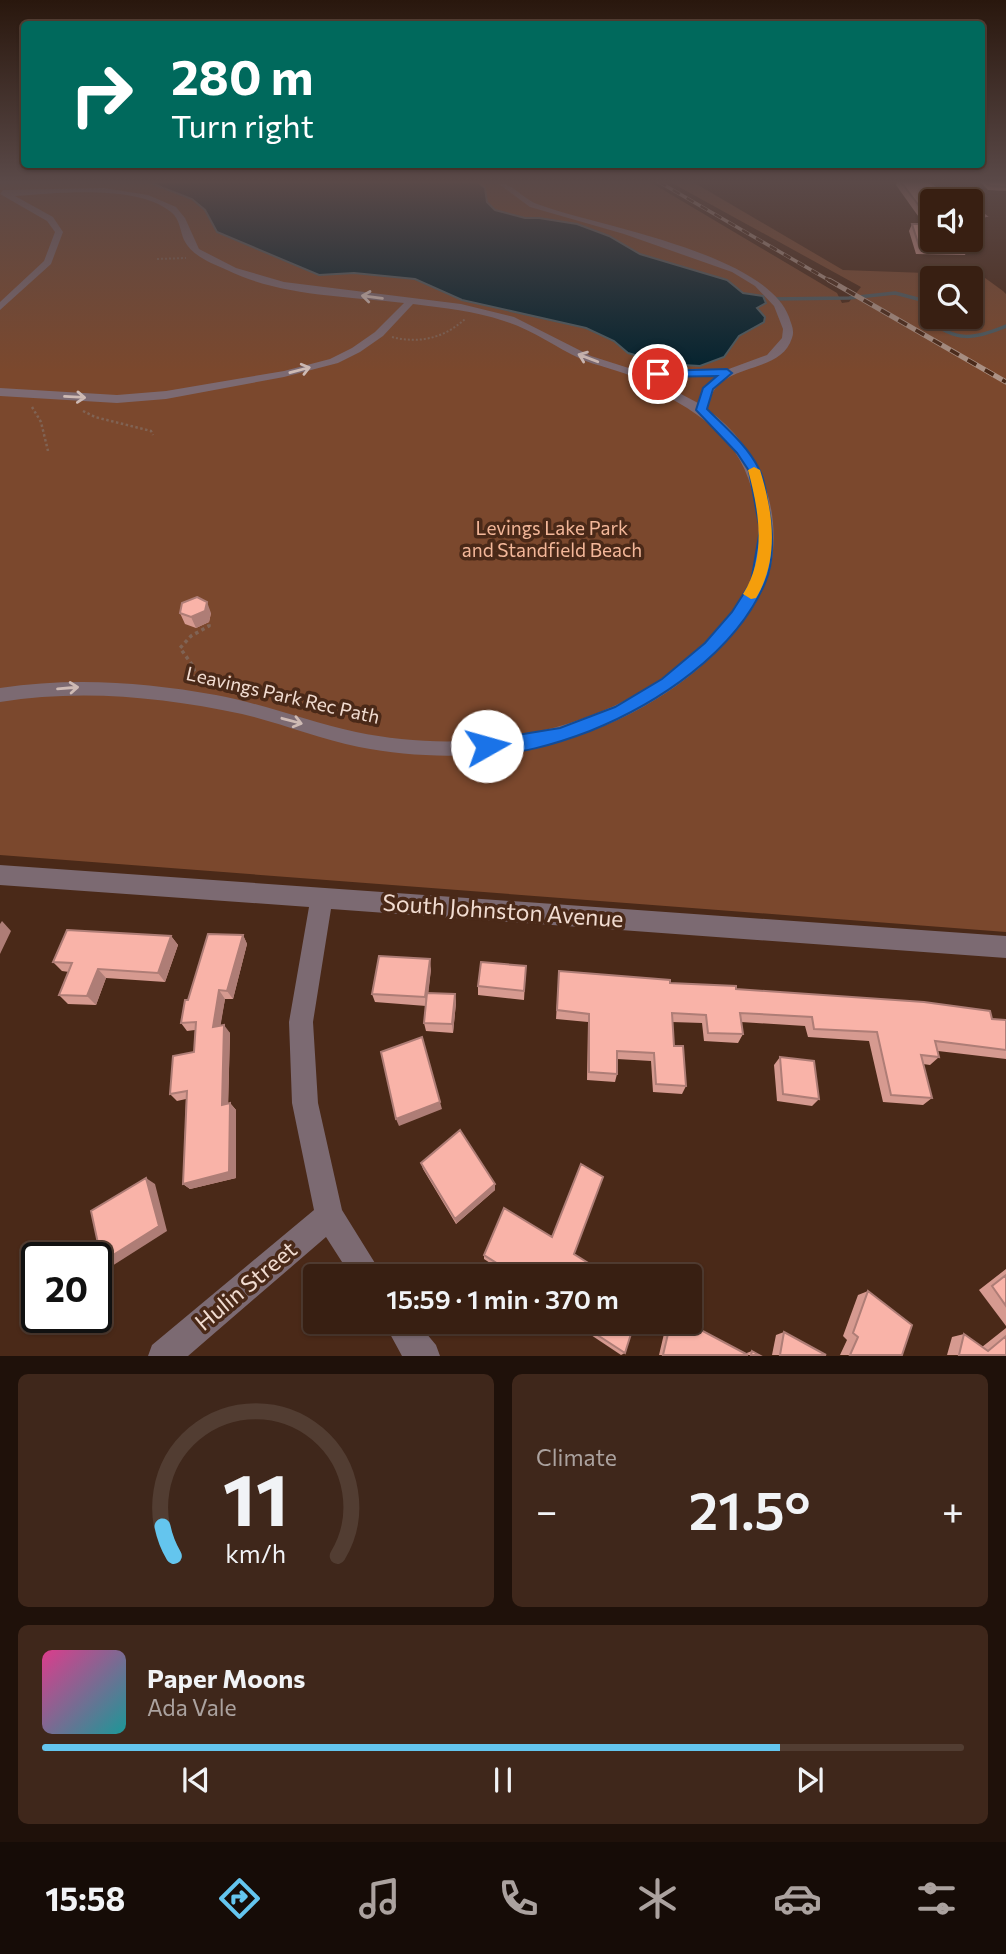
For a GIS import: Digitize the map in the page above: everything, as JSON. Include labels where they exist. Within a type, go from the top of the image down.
[{"type":"street","points":[[0,307],[48,262],[54,245]]},
{"type":"street","points":[[193,245],[202,255],[233,270],[283,285],[473,310],[510,319],[587,358],[637,374],[727,373],[771,357],[781,348],[789,329],[779,304],[767,292],[736,270],[663,245]]},
{"type":"street","points":[[2,390],[117,399],[166,395],[284,374],[321,364],[356,350],[372,339],[410,302]]},
{"type":"street","points":[[701,410],[709,388],[727,373]]},
{"type":"street","points":[[0,695],[89,686],[191,690],[246,709],[359,739],[449,748],[506,745],[562,734],[620,712],[668,683],[710,647],[737,616],[758,582],[767,530],[755,471],[742,451],[701,410],[650,384],[637,374]]},
{"type":"street","name":"South Johnston Avenue","points":[[0,875],[1006,947]]},
{"type":"street","points":[[323,898],[301,1022],[305,1103],[329,1216],[360,1264]]},
{"type":"street","name":"Hulin Street","points":[[163,1356],[329,1216]]},
{"type":"street","points":[[406,1334],[425,1356]]},
{"type":"path","points":[[157,259],[202,255]]},
{"type":"path","points":[[385,334],[400,340],[445,336],[473,310]]},
{"type":"path","points":[[39,394],[30,405],[37,412],[48,451]]},
{"type":"path","points":[[77,397],[80,410],[95,417],[151,431],[153,435]]},
{"type":"path","points":[[191,690],[198,677],[180,648],[191,636],[209,626],[209,622]]},
{"type":"green space","name":"Levings Lake Park and Standfield Beach","points":[[0,245],[757,245],[837,293],[842,303],[849,302],[861,287],[785,245],[801,245],[843,270],[920,273],[920,329],[983,329],[983,276],[1006,294],[1006,932],[0,855]]},
{"type":"water","points":[[249,245],[625,245],[640,254],[727,280],[743,293],[763,296],[766,303],[757,308],[765,317],[764,322],[739,336],[724,357],[700,366],[665,364],[628,353],[614,341],[586,328],[462,300],[415,279],[354,273],[319,275]]},
{"type":"building","points":[[197,597],[207,602],[205,611],[191,617],[180,613],[182,603]]},
{"type":"building","points":[[67,930],[171,936],[158,973],[98,969],[87,996],[59,995],[72,963],[53,962]]},
{"type":"building","points":[[208,934],[243,935],[227,991],[219,990],[213,1027],[224,1025],[222,1105],[230,1103],[229,1172],[183,1184],[187,1091],[170,1094],[173,1056],[194,1052],[196,1022],[181,1023],[185,1000],[188,1000]]},
{"type":"building","points":[[379,956],[430,959],[425,997],[372,994]]},
{"type":"building","points":[[481,962],[526,966],[524,991],[478,986]]},
{"type":"building","points":[[559,971],[670,980],[670,983],[736,986],[736,989],[924,1002],[990,1011],[992,1019],[1006,1020],[1006,1050],[935,1041],[939,1057],[921,1055],[932,1098],[891,1095],[877,1032],[814,1029],[812,1017],[740,1013],[743,1034],[708,1033],[706,1015],[672,1013],[674,1046],[683,1046],[686,1086],[656,1084],[654,1053],[617,1051],[617,1074],[589,1072],[589,1014],[557,1010]]},
{"type":"building","points":[[427,993],[455,994],[452,1024],[424,1023]]},
{"type":"building","points":[[422,1037],[440,1102],[396,1119],[381,1052]]},
{"type":"building","points":[[780,1057],[814,1061],[819,1099],[783,1094]]},
{"type":"building","points":[[460,1130],[495,1184],[455,1219],[421,1163]]},
{"type":"building","points":[[581,1164],[603,1177],[574,1254],[590,1264],[498,1264],[484,1255],[504,1208],[552,1237]]},
{"type":"building","points":[[146,1178],[159,1226],[112,1256],[112,1242],[98,1242],[91,1211]]},
{"type":"building","points":[[1006,1275],[1006,1306],[992,1286]]},
{"type":"building","points":[[868,1291],[912,1325],[902,1355],[850,1355],[858,1337],[853,1333]]},
{"type":"building","points":[[702,1331],[748,1355],[663,1355],[668,1334],[702,1334]]},
{"type":"building","points":[[784,1332],[826,1355],[780,1355]]},
{"type":"building","points":[[596,1334],[631,1334],[625,1353]]},
{"type":"building","points":[[964,1334],[988,1351],[1006,1336],[1006,1355],[959,1355]]},
{"type":"waterway","points":[[771,299],[849,298],[895,293],[920,300]]},
{"type":"waterway","points":[[942,329],[957,335],[975,336],[1006,326]]},
{"type":"railway","points":[[768,245],[832,282]]},
{"type":"railway","points":[[829,280],[1006,382]]},
{"type":"slow traffic","points":[[751,594],[758,582],[767,530],[763,500],[754,470]]},
{"type":"route","points":[[487,746],[562,734],[620,712],[668,683],[710,647],[737,616],[758,582],[767,530],[755,471],[725,431],[701,410],[709,388],[727,373],[658,374]]}]
